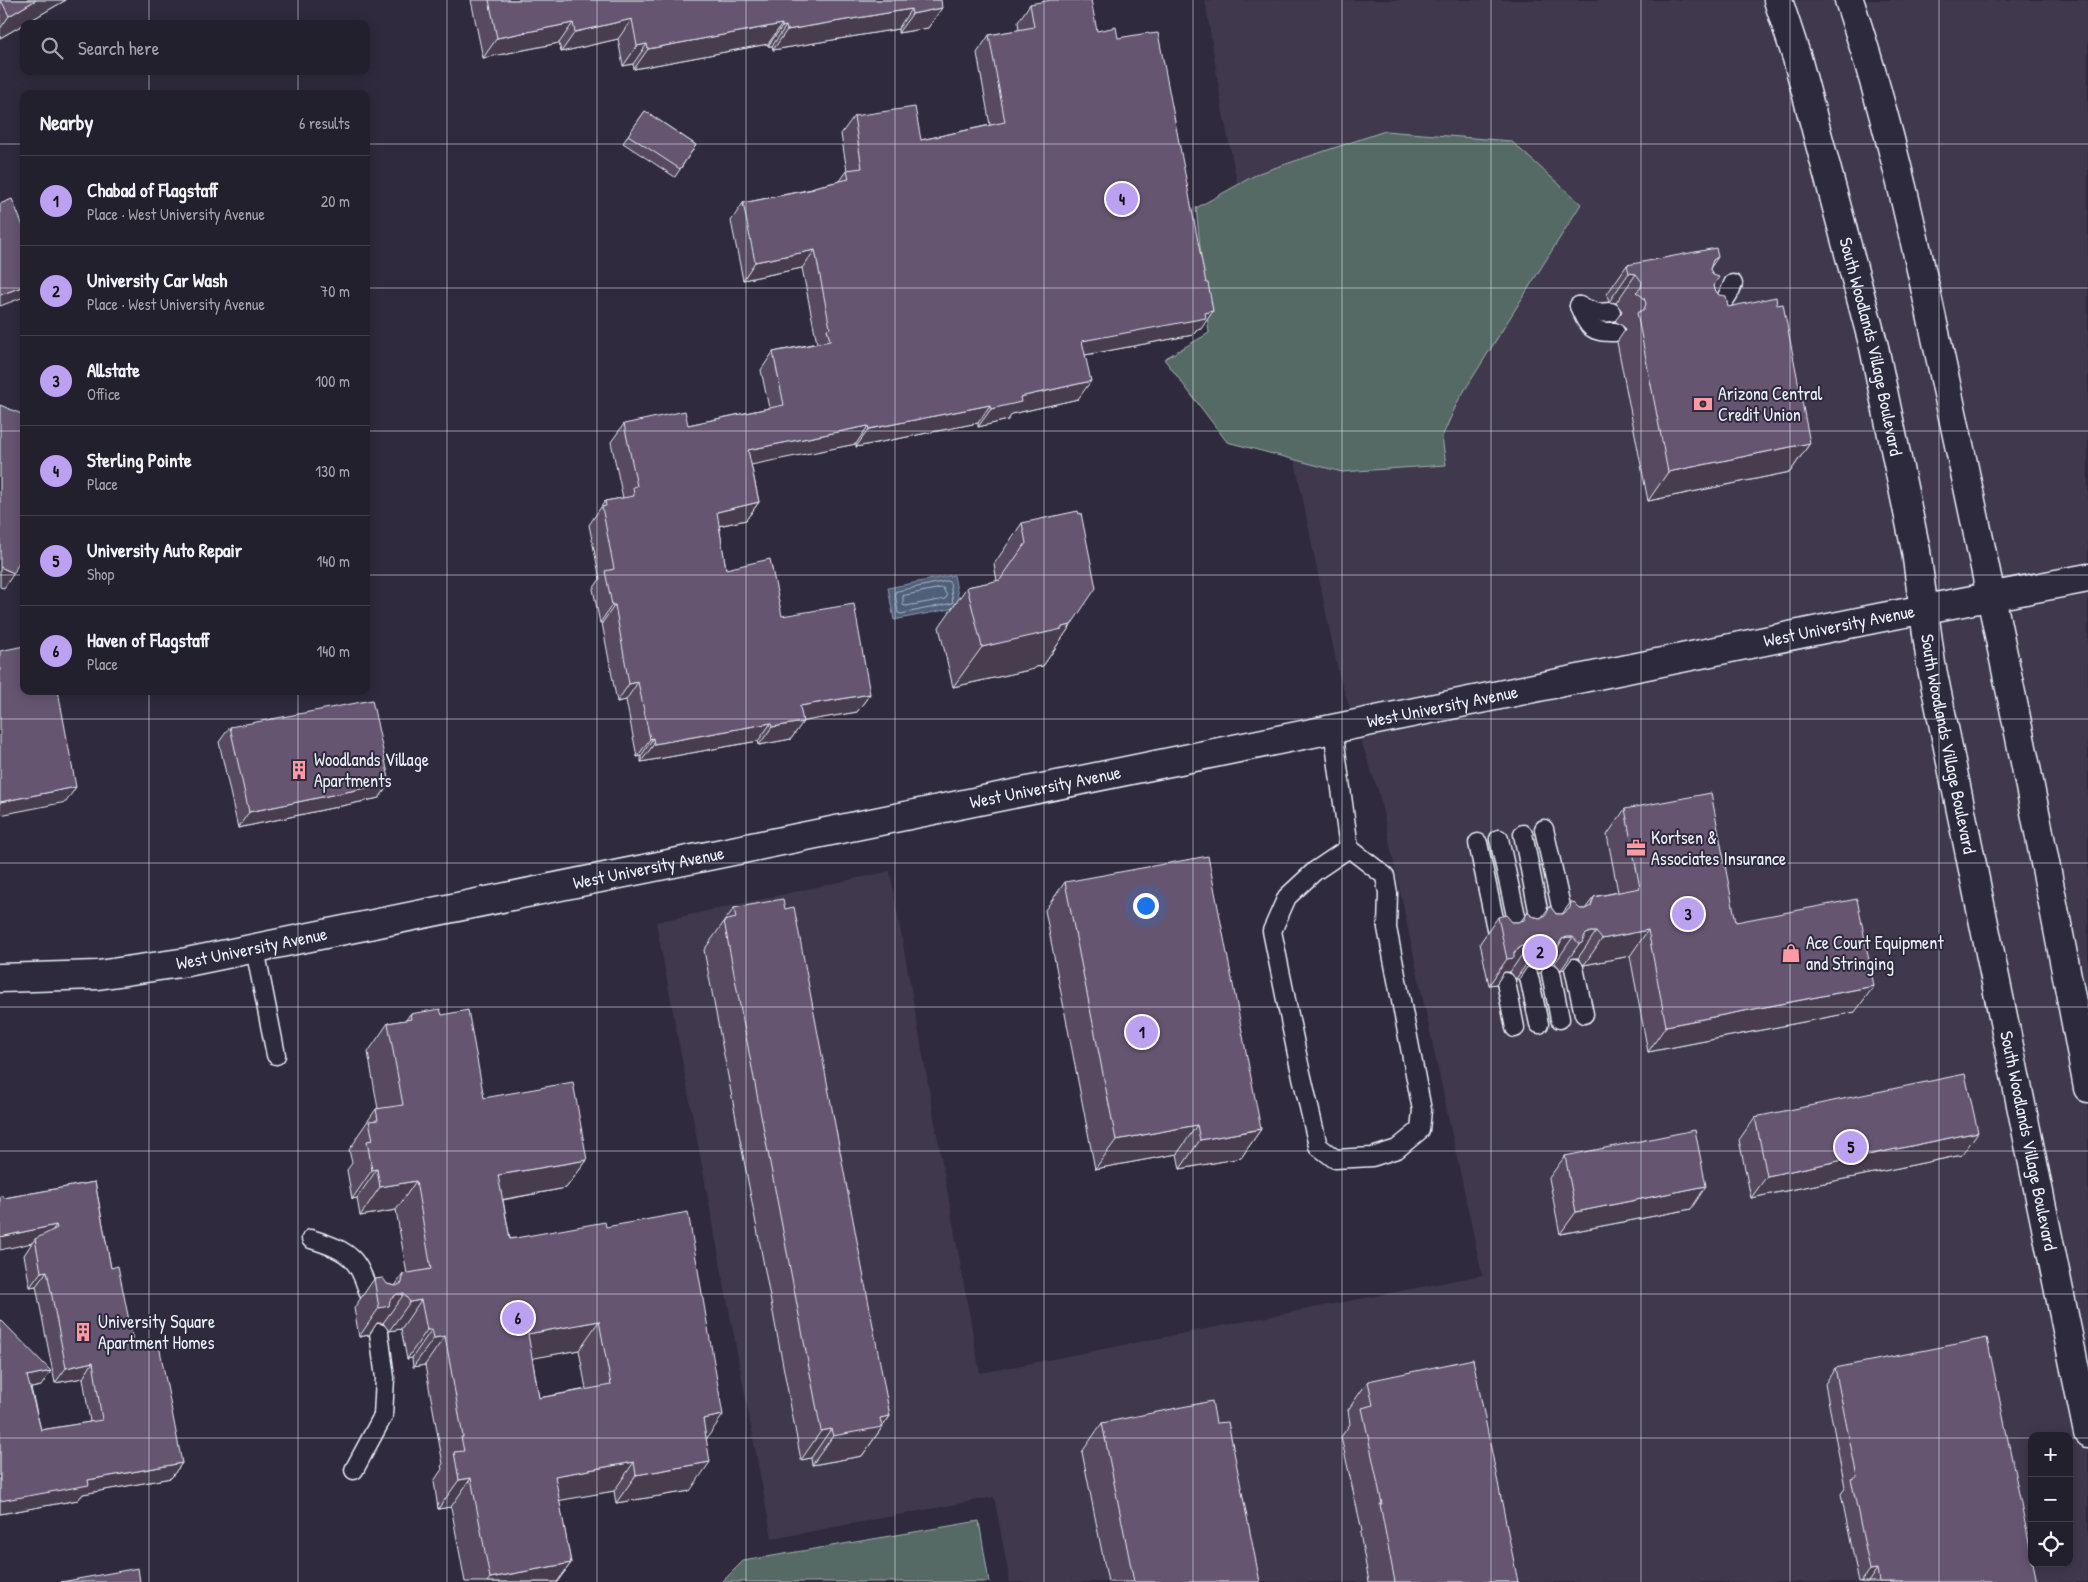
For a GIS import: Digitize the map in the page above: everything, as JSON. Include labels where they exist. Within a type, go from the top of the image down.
[{"type":"street","name":"South Woodlands Village Boulevard","points":[[1778,0],[1800,68],[1874,347],[1916,551],[1931,664],[2088,1433]]},
{"type":"street","points":[[1849,0],[1875,84],[1908,208],[1991,595],[2088,1088]]},
{"type":"street","name":"West University Avenue","points":[[0,978],[98,975],[187,962],[255,949],[1991,595],[2088,578]]},
{"type":"lane","points":[[1704,315],[1718,308],[1729,296],[1733,284],[1708,294]]},
{"type":"lane","points":[[1610,312],[1596,313],[1579,306],[1586,323],[1597,332],[1615,332]]},
{"type":"lane","points":[[1334,729],[1349,848],[1385,876],[1388,893],[1387,928],[1422,1110],[1420,1130],[1397,1149],[1372,1157],[1335,1159],[1318,1146],[1299,1064],[1272,930],[1287,897],[1315,871],[1349,848]]},
{"type":"lane","points":[[1544,829],[1565,925]]},
{"type":"lane","points":[[1523,834],[1542,930]]},
{"type":"lane","points":[[1499,838],[1520,934]]},
{"type":"lane","points":[[1478,842],[1498,938]]},
{"type":"lane","points":[[255,949],[276,1055]]},
{"type":"lane","points":[[1574,968],[1584,1014]]},
{"type":"lane","points":[[1551,973],[1560,1019]]},
{"type":"lane","points":[[1529,977],[1538,1024]]},
{"type":"lane","points":[[1506,982],[1515,1028]]},
{"type":"lane","points":[[311,1239],[332,1245],[350,1255],[362,1274],[373,1305]]},
{"type":"lane","points":[[354,1470],[383,1416],[385,1378],[379,1333]]},
{"type":"shaded area","points":[[1205,0],[2088,0],[2088,1582],[1010,1582],[994,1497],[772,1539],[656,922],[890,871],[980,1373],[1482,1275],[1379,794],[1339,676],[1223,114]]},
{"type":"green space","points":[[1385,131],[1511,141],[1581,204],[1458,401],[1442,437],[1446,465],[1342,472],[1227,442],[1164,359],[1209,333],[1196,208],[1259,173]]},
{"type":"green space","points":[[979,1521],[989,1582],[722,1582],[743,1561]]},
{"type":"water","points":[[954,575],[960,607],[894,620],[888,588]]},
{"type":"building","points":[[0,0],[36,0],[9,16]]},
{"type":"building","points":[[489,0],[941,0],[942,8],[912,14],[911,9],[787,30],[786,26],[782,27],[782,24],[648,49],[647,44],[637,46],[632,19],[575,32],[573,23],[497,38]]},
{"type":"building","points":[[1051,0],[1091,0],[1097,31],[1116,27],[1118,38],[1158,33],[1213,311],[1205,313],[1206,318],[1082,341],[1091,381],[1020,397],[1021,402],[991,409],[990,405],[869,429],[868,426],[748,450],[759,502],[717,512],[726,569],[770,559],[782,616],[854,604],[870,694],[800,706],[803,722],[772,727],[771,723],[654,744],[653,738],[650,739],[638,682],[629,684],[615,605],[612,605],[605,571],[614,569],[602,507],[606,506],[605,501],[634,496],[633,487],[637,486],[624,424],[685,411],[688,425],[784,405],[773,352],[830,341],[827,329],[830,328],[815,250],[755,262],[743,203],[814,189],[814,187],[849,179],[847,170],[862,168],[854,116],[915,107],[921,140],[1005,122],[989,35],[1034,27],[1030,4]]},
{"type":"building","points":[[645,111],[696,145],[680,169],[628,135]]},
{"type":"building","points":[[12,199],[20,218],[20,288],[0,295],[0,204]]},
{"type":"building","name":"Arizona Central Credit Union","points":[[1716,248],[1718,257],[1713,260],[1710,269],[1713,275],[1719,277],[1714,285],[1715,290],[1719,295],[1726,296],[1728,307],[1776,297],[1777,305],[1783,304],[1810,443],[1668,472],[1637,313],[1644,309],[1646,304],[1644,298],[1636,292],[1641,288],[1642,282],[1636,274],[1629,273],[1627,265]]},
{"type":"building","points":[[0,405],[20,413],[20,560],[14,573],[0,567]]},
{"type":"building","points":[[1078,511],[1079,514],[1081,513],[1096,588],[1071,625],[1062,627],[1062,629],[982,647],[967,587],[1000,580],[1026,543],[1022,523]]},
{"type":"building","points":[[20,647],[20,695],[59,695],[76,787],[0,802],[0,651]]},
{"type":"building","name":"Woodlands Village Apartments","points":[[372,700],[390,783],[249,812],[230,727]]},
{"type":"building","points":[[1711,793],[1736,922],[1857,899],[1874,986],[1666,1026],[1648,930],[1602,939],[1596,932],[1590,932],[1585,935],[1582,943],[1579,944],[1573,937],[1562,939],[1557,949],[1555,944],[1545,941],[1540,944],[1537,953],[1534,953],[1528,946],[1522,946],[1514,952],[1514,958],[1507,959],[1498,917],[1506,915],[1512,922],[1518,922],[1524,920],[1528,911],[1531,916],[1540,918],[1546,915],[1550,906],[1556,914],[1563,914],[1570,908],[1571,902],[1580,909],[1585,909],[1591,906],[1594,897],[1640,888],[1625,809]]},
{"type":"building","points":[[1208,856],[1261,1129],[1200,1140],[1197,1125],[1116,1140],[1065,882]]},
{"type":"building","points":[[783,899],[785,909],[794,907],[890,1416],[880,1418],[882,1427],[833,1436],[831,1429],[821,1431],[724,921],[736,918],[734,908]]},
{"type":"building","points":[[440,1009],[442,1015],[468,1010],[484,1098],[573,1082],[587,1160],[498,1175],[510,1239],[605,1222],[606,1227],[688,1212],[723,1415],[703,1419],[710,1462],[636,1475],[634,1462],[555,1476],[571,1563],[490,1578],[471,1478],[459,1480],[454,1452],[464,1451],[461,1437],[463,1437],[445,1336],[434,1338],[432,1329],[427,1330],[421,1300],[410,1302],[404,1294],[397,1294],[390,1300],[389,1306],[379,1308],[374,1279],[383,1278],[387,1284],[396,1286],[402,1283],[403,1274],[431,1269],[416,1181],[380,1187],[377,1169],[372,1170],[367,1141],[373,1140],[369,1121],[378,1120],[376,1109],[403,1105],[388,1023],[411,1019],[410,1014]],"holes":[[[599,1321],[611,1385],[539,1398],[528,1334]]]},
{"type":"building","points":[[1965,1074],[1978,1132],[1767,1176],[1755,1117]]},
{"type":"building","points":[[1695,1130],[1706,1186],[1576,1212],[1565,1156]]},
{"type":"building","points":[[95,1182],[111,1268],[118,1266],[135,1350],[159,1345],[182,1463],[88,1480],[89,1485],[0,1501],[0,1319],[51,1371],[27,1376],[41,1430],[102,1420],[93,1362],[66,1368],[47,1271],[41,1272],[35,1239],[57,1228],[56,1225],[0,1237],[0,1196],[4,1198]]},
{"type":"building","points":[[1987,1338],[2028,1538],[2028,1567],[2034,1567],[2037,1582],[1879,1582],[1877,1569],[1870,1570],[1851,1479],[1857,1477],[1835,1368]]},
{"type":"building","points":[[1473,1359],[1518,1582],[1395,1582],[1380,1504],[1382,1504],[1362,1408],[1373,1405],[1368,1381]]},
{"type":"building","points":[[1212,1401],[1216,1423],[1228,1422],[1260,1582],[1134,1582],[1102,1423]]},
{"type":"building","points":[[138,1568],[140,1582],[61,1582]]},
{"type":"place","name":"Sterling Pointe","points":[[1122,199]]},
{"type":"place","name":"Arizona Central Credit Union","points":[[1703,404]]},
{"type":"place","name":"Woodlands Village Apartments","points":[[299,770]]},
{"type":"place","name":"Kortsen & Associates Insurance","points":[[1636,848]]},
{"type":"place","name":"Allstate","points":[[1688,914]]},
{"type":"place","name":"University Car Wash","points":[[1540,952]]},
{"type":"place","name":"Ace Court Equipment and Stringing","points":[[1791,953]]},
{"type":"place","name":"Chabad of Flagstaff","points":[[1142,1032]]},
{"type":"place","name":"University Auto Repair","points":[[1851,1147]]},
{"type":"place","name":"Haven of Flagstaff","points":[[518,1318]]},
{"type":"place","name":"University Square Apartment Homes","points":[[83,1332]]}]
